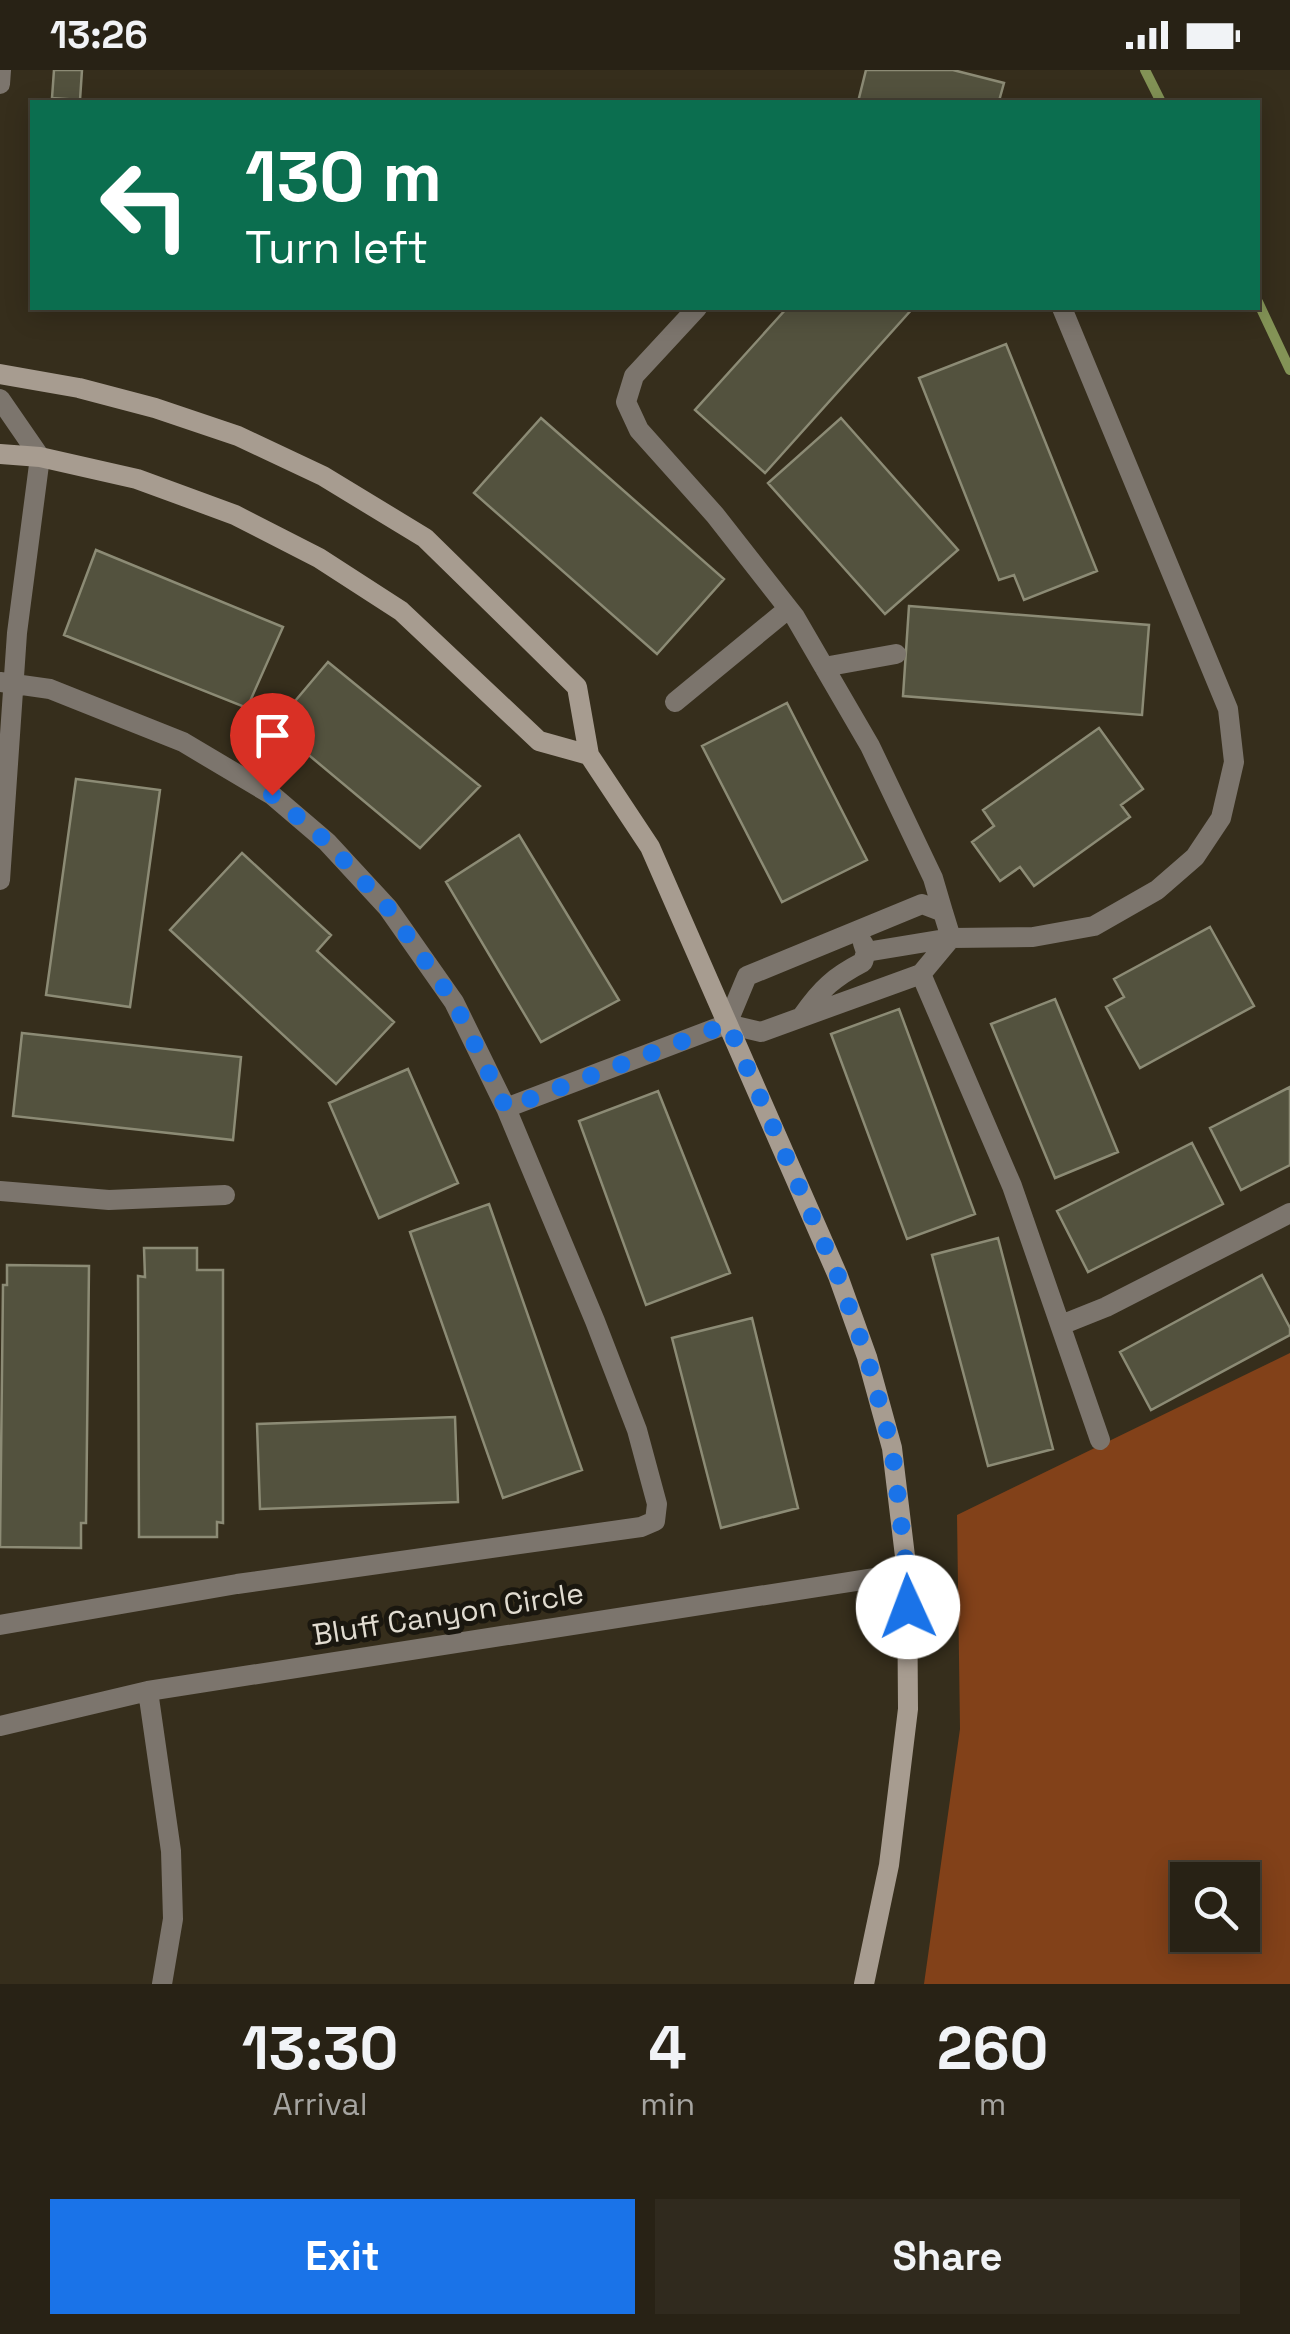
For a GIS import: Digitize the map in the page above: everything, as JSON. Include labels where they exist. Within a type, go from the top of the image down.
[{"type":"street","points":[[0,84],[1,70]]},
{"type":"street","points":[[696,310],[634,376],[626,402],[639,430],[715,515],[788,608],[824,667],[870,746],[934,878],[951,938]]},
{"type":"street","points":[[866,952],[951,938],[1033,937],[1094,926],[1157,890],[1195,856],[1221,818],[1234,762],[1228,709],[1063,310]]},
{"type":"street","points":[[0,374],[80,388],[154,408],[238,436],[323,476],[425,538],[577,687],[589,755],[650,847],[838,1276],[867,1357],[892,1448],[907,1573],[908,1708],[889,1865],[864,1984]]},
{"type":"street","points":[[0,399],[40,457],[7,682],[0,880]]},
{"type":"street","points":[[0,454],[40,457],[137,479],[235,515],[319,558],[401,611],[539,741],[589,755]]},
{"type":"street","points":[[675,702],[788,608]]},
{"type":"street","points":[[824,667],[896,654]]},
{"type":"street","points":[[0,1625],[237,1584],[641,1527],[655,1521],[657,1504],[637,1430],[506,1108],[454,1002],[388,908],[313,830],[272,795],[183,742],[50,689],[7,682]]},
{"type":"street","points":[[728,1024],[747,976],[922,904],[943,912]]},
{"type":"street","points":[[803,1016],[820,990],[863,962],[866,952],[857,930]]},
{"type":"street","points":[[506,1108],[728,1024],[761,1032],[921,974],[951,938]]},
{"type":"street","points":[[921,974],[1012,1186],[1100,1440]]},
{"type":"street","points":[[0,1191],[109,1200],[225,1195]]},
{"type":"street","points":[[1060,1325],[1106,1308],[1290,1213]]},
{"type":"street","name":"Bluff Canyon Circle","points":[[0,1726],[148,1691],[907,1573]]},
{"type":"street","points":[[148,1691],[171,1850],[173,1920],[162,1984]]},
{"type":"shaded area","points":[[1290,1353],[1290,1984],[924,1984],[960,1729],[957,1515]]},
{"type":"building","points":[[54,70],[82,70],[80,100],[52,98]]},
{"type":"building","points":[[866,70],[953,70],[1004,83],[999,100],[858,100]]},
{"type":"building","points":[[785,310],[911,310],[765,473],[695,410]]},
{"type":"building","points":[[1006,344],[1097,571],[1024,600],[1014,575],[999,580],[919,378]]},
{"type":"building","points":[[541,418],[724,579],[657,654],[474,493]]},
{"type":"building","points":[[841,418],[958,550],[885,614],[768,483]]},
{"type":"building","points":[[96,550],[283,627],[247,708],[64,635]]},
{"type":"building","points":[[909,606],[1149,625],[1142,715],[903,696]]},
{"type":"building","points":[[328,662],[480,786],[420,848],[274,726]]},
{"type":"building","points":[[787,703],[867,860],[782,902],[702,746]]},
{"type":"building","points":[[1099,728],[1143,789],[1121,805],[1130,817],[1034,886],[1020,867],[1000,881],[972,842],[994,826],[983,810]]},
{"type":"building","points":[[76,779],[160,790],[130,1007],[46,995]]},
{"type":"building","points":[[519,835],[619,1000],[541,1042],[446,882]]},
{"type":"building","points":[[242,853],[331,935],[317,951],[394,1022],[336,1084],[170,930]]},
{"type":"building","points":[[1210,927],[1254,1006],[1140,1068],[1106,1007],[1124,997],[1114,979]]},
{"type":"building","points":[[1055,999],[1118,1152],[1055,1178],[991,1024]]},
{"type":"building","points":[[899,1009],[975,1214],[907,1239],[831,1034]]},
{"type":"building","points":[[22,1033],[241,1057],[233,1140],[13,1116]]},
{"type":"building","points":[[408,1069],[458,1183],[379,1218],[329,1103]]},
{"type":"building","points":[[1290,1087],[1290,1165],[1241,1190],[1210,1128]]},
{"type":"building","points":[[658,1091],[730,1273],[646,1305],[579,1121]]},
{"type":"building","points":[[1192,1143],[1223,1204],[1088,1272],[1057,1211]]},
{"type":"building","points":[[489,1204],[582,1470],[503,1498],[410,1232]]},
{"type":"building","points":[[998,1238],[1053,1449],[988,1466],[932,1255]]},
{"type":"building","points":[[144,1248],[197,1248],[197,1270],[223,1270],[223,1523],[217,1522],[217,1537],[139,1537],[138,1276],[145,1277]]},
{"type":"building","points":[[7,1265],[89,1266],[86,1523],[81,1523],[81,1548],[0,1547],[3,1285],[7,1285]]},
{"type":"building","points":[[1262,1275],[1290,1335],[1151,1410],[1120,1352]]},
{"type":"building","points":[[752,1318],[798,1508],[721,1528],[672,1338]]},
{"type":"building","points":[[455,1417],[458,1502],[260,1509],[257,1424]]},
{"type":"waterway","points":[[1145,70],[1160,100]]},
{"type":"waterway","points":[[1260,306],[1290,370]]},
{"type":"route","points":[[272,795],[327,842],[388,908],[454,1002],[506,1108],[728,1024],[838,1276],[867,1357],[892,1448],[908,1607]]}]
